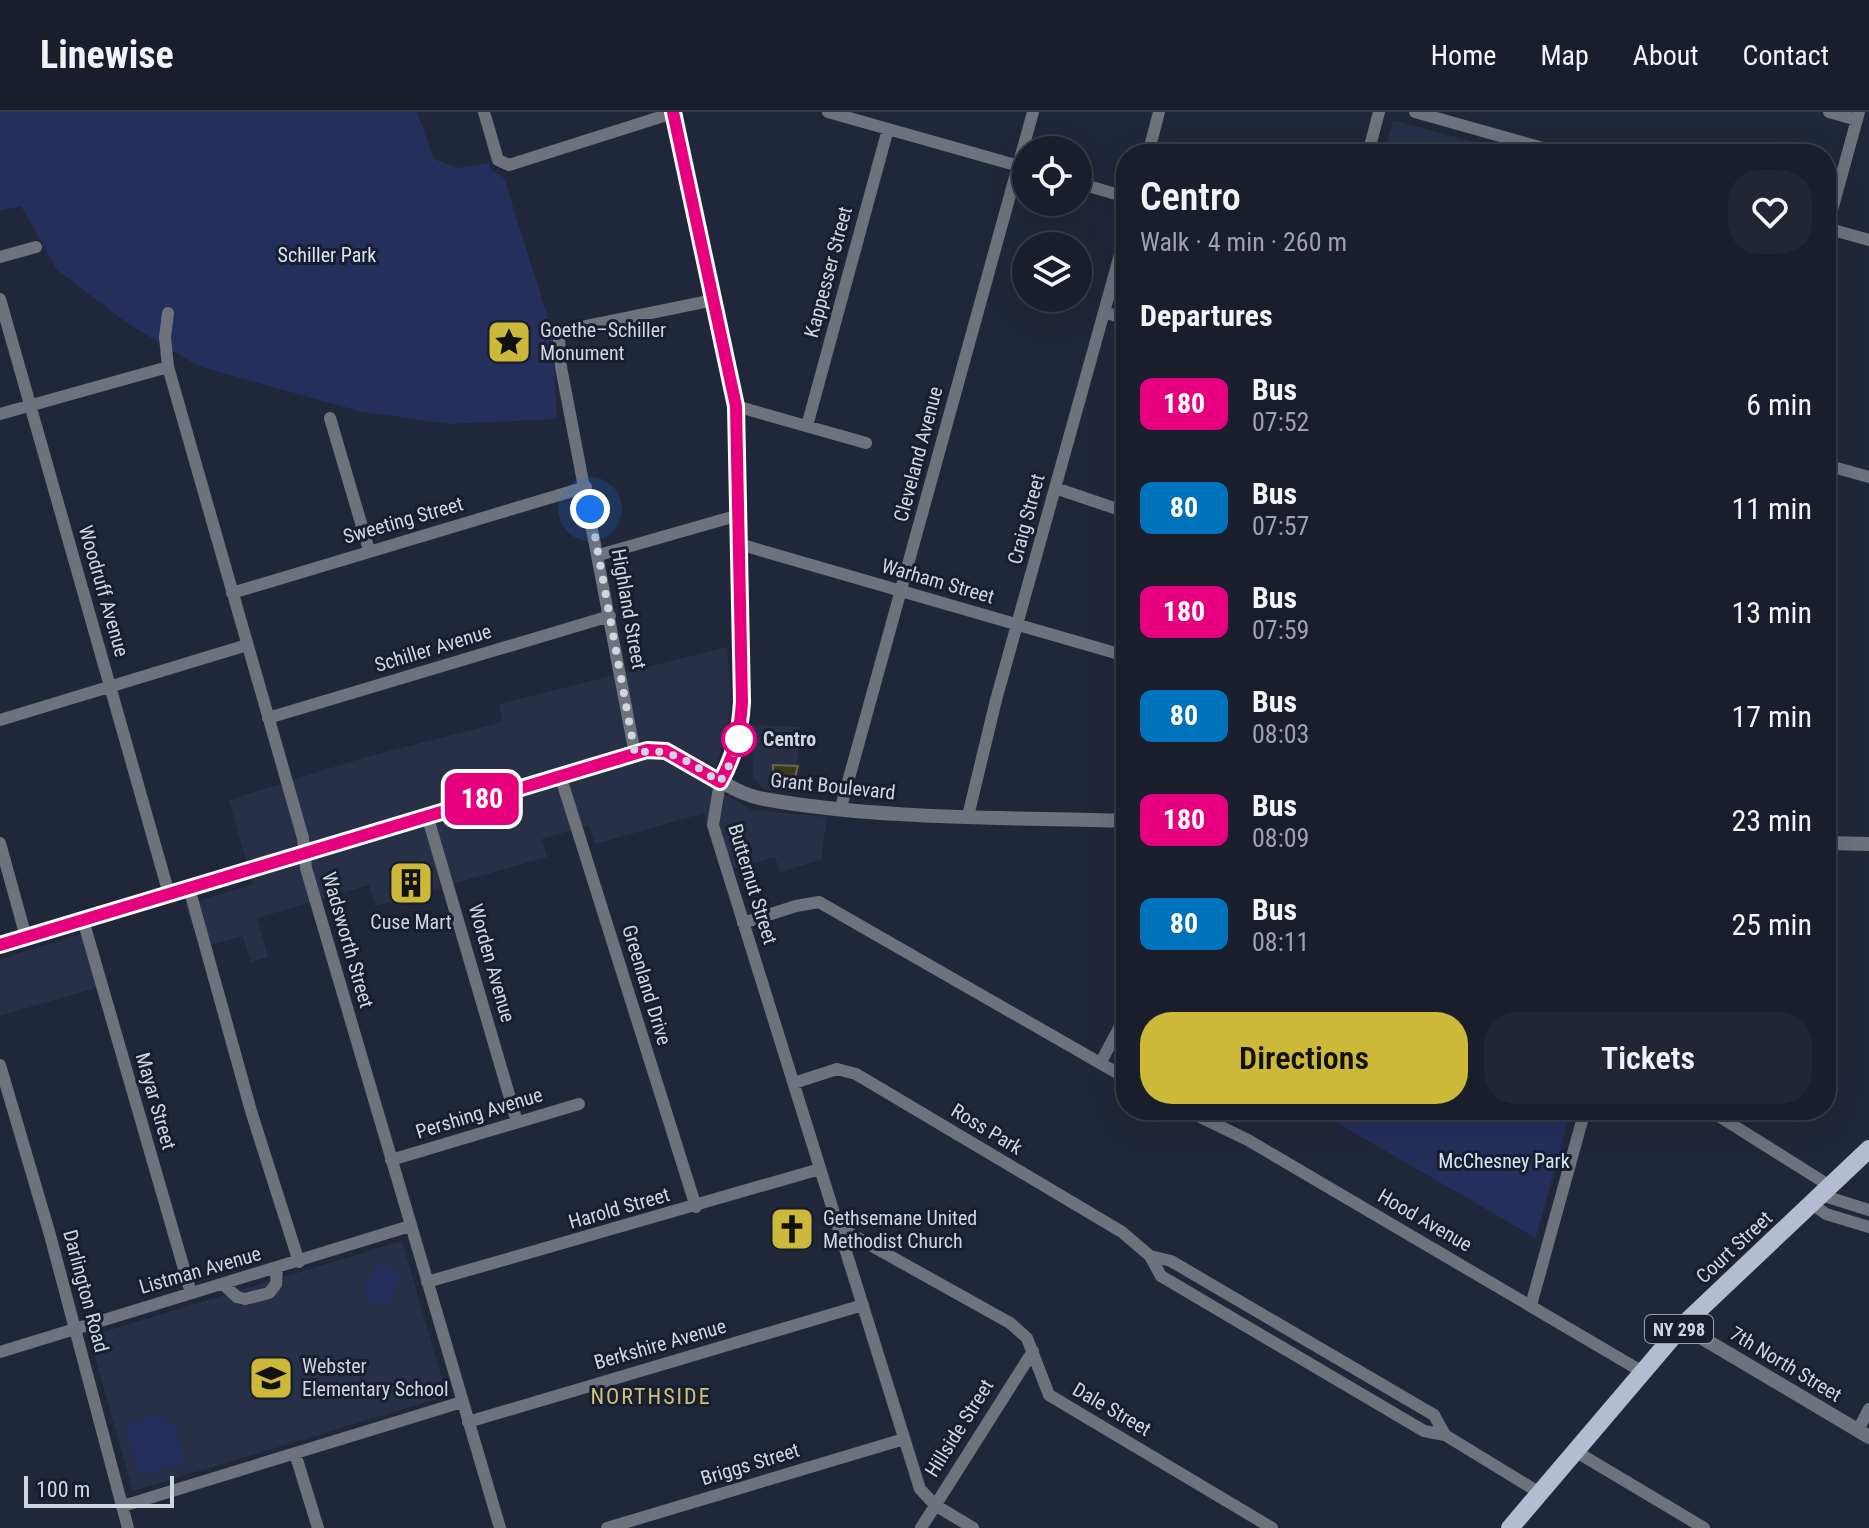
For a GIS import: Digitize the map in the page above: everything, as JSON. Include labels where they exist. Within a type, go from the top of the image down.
[{"type":"main road","name":"Court Street","points":[[1510,1528],[1682,1326],[1869,1149]]},
{"type":"street","points":[[484,112],[498,160],[509,165],[673,113]]},
{"type":"street","points":[[828,112],[1012,164]]},
{"type":"street","name":"Cleveland Avenue","points":[[1028,136],[1033,112]]},
{"type":"street","points":[[1151,144],[1159,112]]},
{"type":"street","points":[[1371,144],[1379,112]]},
{"type":"street","points":[[1415,112],[1529,144]]},
{"type":"street","points":[[1829,112],[1858,116],[1836,194]]},
{"type":"street","name":"Butternut Street","points":[[673,113],[736,406],[741,721],[733,758],[720,782],[713,825],[920,1489],[935,1505]]},
{"type":"street","name":"Kappesser Street","points":[[807,426],[888,129]]},
{"type":"street","points":[[1092,187],[1116,194]]},
{"type":"street","name":"Cleveland Avenue","points":[[841,807],[1012,202]]},
{"type":"street","points":[[1836,232],[1869,240]]},
{"type":"street","points":[[0,257],[36,247]]},
{"type":"street","name":"Craig Street","points":[[968,816],[1017,624],[1116,269]]},
{"type":"street","name":"Woodruff Avenue","points":[[0,299],[169,894]]},
{"type":"street","name":"Highland Street","points":[[635,754],[561,367],[559,339],[562,331],[714,300]]},
{"type":"street","points":[[1104,312],[1116,316]]},
{"type":"street","name":"Wadsworth Street","points":[[168,313],[165,337],[168,367],[303,838],[303,853],[500,1528]]},
{"type":"street","points":[[0,414],[168,367]]},
{"type":"street","points":[[736,406],[866,443]]},
{"type":"street","points":[[330,418],[369,550]]},
{"type":"street","points":[[1836,468],[1869,477]]},
{"type":"street","name":"Sweeting Street","points":[[232,593],[586,487]]},
{"type":"street","points":[[1055,488],[1116,509]]},
{"type":"street","points":[[599,555],[739,515]]},
{"type":"street","name":"Warham Street","points":[[739,544],[1116,653]]},
{"type":"street","name":"Schiller Avenue","points":[[268,718],[610,616]]},
{"type":"street","points":[[0,720],[247,645]]},
{"type":"street","name":"Grant Boulevard","points":[[0,945],[647,750],[666,751],[720,782],[754,797],[968,816],[1116,821]]},
{"type":"street","name":"Greenland Drive","points":[[560,775],[696,1207]]},
{"type":"street","name":"Worden Avenue","points":[[427,815],[517,1122]]},
{"type":"street","points":[[0,843],[26,937]]},
{"type":"street","points":[[1836,843],[1869,844]]},
{"type":"street","points":[[189,888],[251,1111],[299,1262]]},
{"type":"street","points":[[743,923],[819,902],[1116,1072]]},
{"type":"street","name":"Mayar Street","points":[[83,920],[191,1293]]},
{"type":"street","points":[[1101,1062],[1116,1034]]},
{"type":"street","name":"Darlington Road","points":[[0,1065],[76,1328],[128,1528]]},
{"type":"street","name":"Ross Park","points":[[794,1083],[837,1069],[856,1074],[1122,1232],[1150,1256],[1161,1276],[1424,1431],[1445,1435],[1540,1493]]},
{"type":"street","name":"Pershing Avenue","points":[[391,1160],[579,1104]]},
{"type":"street","name":"Hood Avenue","points":[[1207,1120],[1248,1140],[1641,1371]]},
{"type":"street","points":[[1531,1305],[1582,1120]]},
{"type":"street","points":[[1722,1120],[1821,1195],[1869,1210]]},
{"type":"street","name":"Harold Street","points":[[427,1282],[820,1169]]},
{"type":"street","points":[[1821,1195],[1826,1214],[1869,1227]]},
{"type":"street","name":"Listman Avenue","points":[[0,1352],[410,1226]]},
{"type":"street","name":"Dale Street","points":[[838,1227],[1010,1323],[1027,1338],[1049,1395],[1272,1528]]},
{"type":"street","name":"Ross Park","points":[[1150,1256],[1171,1261],[1434,1415],[1445,1435]]},
{"type":"street","points":[[223,1284],[237,1297],[245,1299],[269,1293],[276,1284],[277,1269]]},
{"type":"street","name":"Berkshire Avenue","points":[[468,1422],[863,1305]]},
{"type":"street","name":"7th North Street","points":[[1682,1326],[1864,1434]]},
{"type":"street","name":"Hillside Street","points":[[921,1528],[1033,1351]]},
{"type":"street","points":[[123,1506],[462,1402]]},
{"type":"street","points":[[1864,1434],[1869,1409]]},
{"type":"street","name":"Briggs Street","points":[[607,1528],[904,1439]]},
{"type":"street","points":[[1575,1451],[1704,1528]]},
{"type":"street","points":[[295,1453],[318,1528]]},
{"type":"street","points":[[935,1505],[973,1528]]},
{"type":"shaded area","points":[[1393,120],[1481,144],[1387,144]]},
{"type":"shaded area","points":[[727,647],[731,697],[728,725],[711,786],[752,810],[827,817],[821,860],[780,872],[775,857],[721,872],[704,813],[595,844],[589,825],[542,839],[547,857],[376,906],[369,885],[257,918],[268,957],[251,962],[243,936],[200,948],[185,905],[253,884],[229,800],[366,757],[503,722],[499,704]]},
{"type":"shaded area","points":[[752,725],[800,727],[795,791],[765,790],[753,778]]},
{"type":"shaded area","points":[[82,934],[98,987],[0,1016],[0,959]]},
{"type":"shaded area","name":"Webster Elementary School","points":[[402,1241],[447,1396],[133,1491],[96,1360],[93,1335]]},
{"type":"green space","name":"Schiller Park","points":[[0,112],[417,112],[434,159],[458,168],[489,163],[492,170],[504,178],[552,331],[557,419],[449,424],[359,411],[198,366],[127,323],[57,270],[21,206],[0,211]]},
{"type":"green space","name":"McChesney Park","points":[[1332,1120],[1568,1120],[1536,1238]]},
{"type":"green space","points":[[380,1263],[398,1272],[400,1279],[391,1300],[376,1305],[366,1299],[364,1288],[375,1266]]},
{"type":"green space","points":[[158,1415],[176,1428],[185,1463],[146,1474],[137,1470],[125,1424]]},
{"type":"building","points":[[773,765],[798,766],[792,788],[773,788]]},
{"type":"building","name":"Cuse Mart","points":[[421,868],[428,887],[398,896],[393,878]]},
{"type":"bus line","name":"180","points":[[0,945],[647,750],[666,751],[720,782],[739,739],[742,702],[739,445],[736,406],[673,112]]},
{"type":"place","name":"Goethe–Schiller Monument","points":[[509,342]]},
{"type":"place","name":"Centro","points":[[739,739]]},
{"type":"place","name":"Cuse Mart","points":[[411,883]]},
{"type":"place","name":"Gethsemane United Methodist Church","points":[[792,1229]]},
{"type":"place","name":"Webster Elementary School","points":[[271,1378]]},
{"type":"district","name":"NORTHSIDE","points":[[651,1396]]},
{"type":"route","points":[[590,509],[635,754],[647,750],[666,751],[720,782],[739,739]]}]
